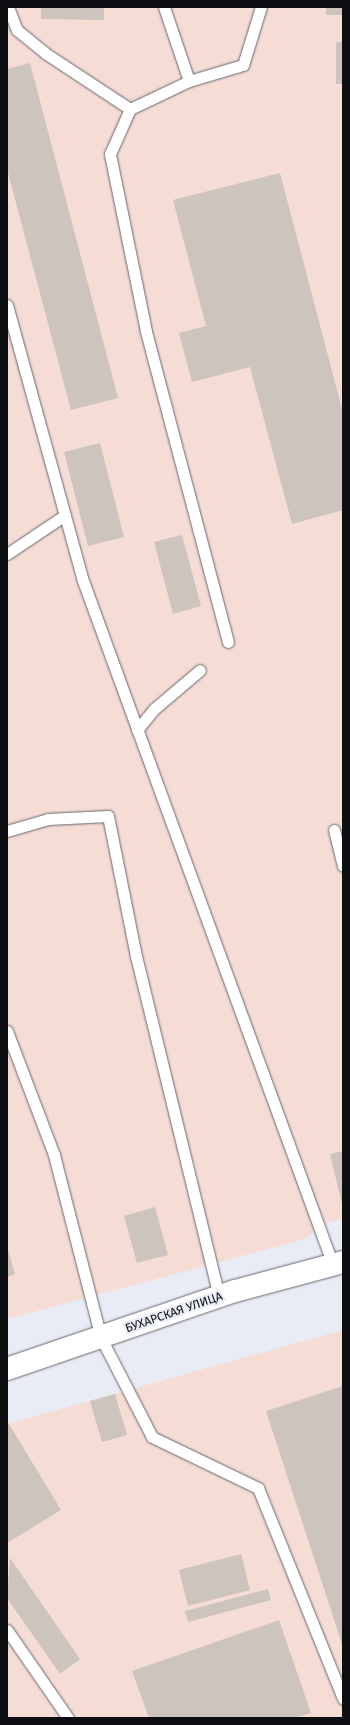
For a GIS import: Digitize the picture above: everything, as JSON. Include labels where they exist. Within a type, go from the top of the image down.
[{"type":"street","name":"БУХАРСКАЯ УЛИЦА","points":[[7,1369],[219,1297],[338,1264]]},
{"type":"lane","points":[[8,7],[17,30],[45,53],[130,109]]},
{"type":"lane","points":[[164,7],[189,81]]},
{"type":"lane","points":[[228,642],[146,331],[110,154],[130,109],[189,81],[243,65],[261,7]]},
{"type":"lane","points":[[7,305],[82,578],[137,730],[338,1264]]},
{"type":"lane","points":[[7,554],[65,515]]},
{"type":"lane","points":[[137,730],[154,709],[200,670]]},
{"type":"lane","points":[[7,831],[48,819],[108,816],[138,964],[219,1297]]},
{"type":"lane","points":[[334,830],[343,866]]},
{"type":"lane","points":[[7,1031],[54,1155],[101,1338],[152,1437],[258,1488],[342,1698]]},
{"type":"lane","points":[[7,1630],[68,1718]]},
{"type":"shaded area","points":[[7,7],[343,7],[343,1219],[326,1223],[305,1239],[7,1319]]},
{"type":"shaded area","points":[[343,1330],[343,1718],[7,1718],[7,1424]]},
{"type":"building","points":[[41,7],[104,7],[104,20],[41,19]]},
{"type":"building","points":[[326,7],[343,7],[343,15],[326,15]]},
{"type":"building","points":[[336,42],[343,42],[343,84],[336,84]]},
{"type":"building","points":[[30,63],[118,398],[71,410],[7,169],[7,69]]},
{"type":"building","points":[[280,173],[343,413],[343,510],[292,524],[250,367],[192,382],[179,333],[206,326],[173,200]]},
{"type":"building","points":[[100,443],[124,537],[88,546],[64,452]]},
{"type":"building","points":[[182,535],[201,606],[173,614],[154,542]]},
{"type":"building","points":[[343,1151],[343,1204],[342,1204],[330,1154]]},
{"type":"building","points":[[155,1207],[168,1255],[137,1263],[124,1216]]},
{"type":"building","points":[[7,1246],[15,1274],[7,1277]]},
{"type":"building","points":[[343,1386],[343,1647],[266,1411]]},
{"type":"building","points":[[115,1394],[127,1435],[102,1442],[90,1401]]},
{"type":"building","points":[[9,1424],[61,1510],[7,1543],[7,1425]]},
{"type":"building","points":[[241,1554],[250,1590],[188,1606],[179,1570]]},
{"type":"building","points":[[10,1558],[80,1659],[60,1674],[7,1598]]},
{"type":"building","points":[[268,1589],[271,1600],[188,1622],[185,1611]]},
{"type":"building","points":[[279,1620],[311,1713],[295,1718],[149,1718],[132,1671]]}]
